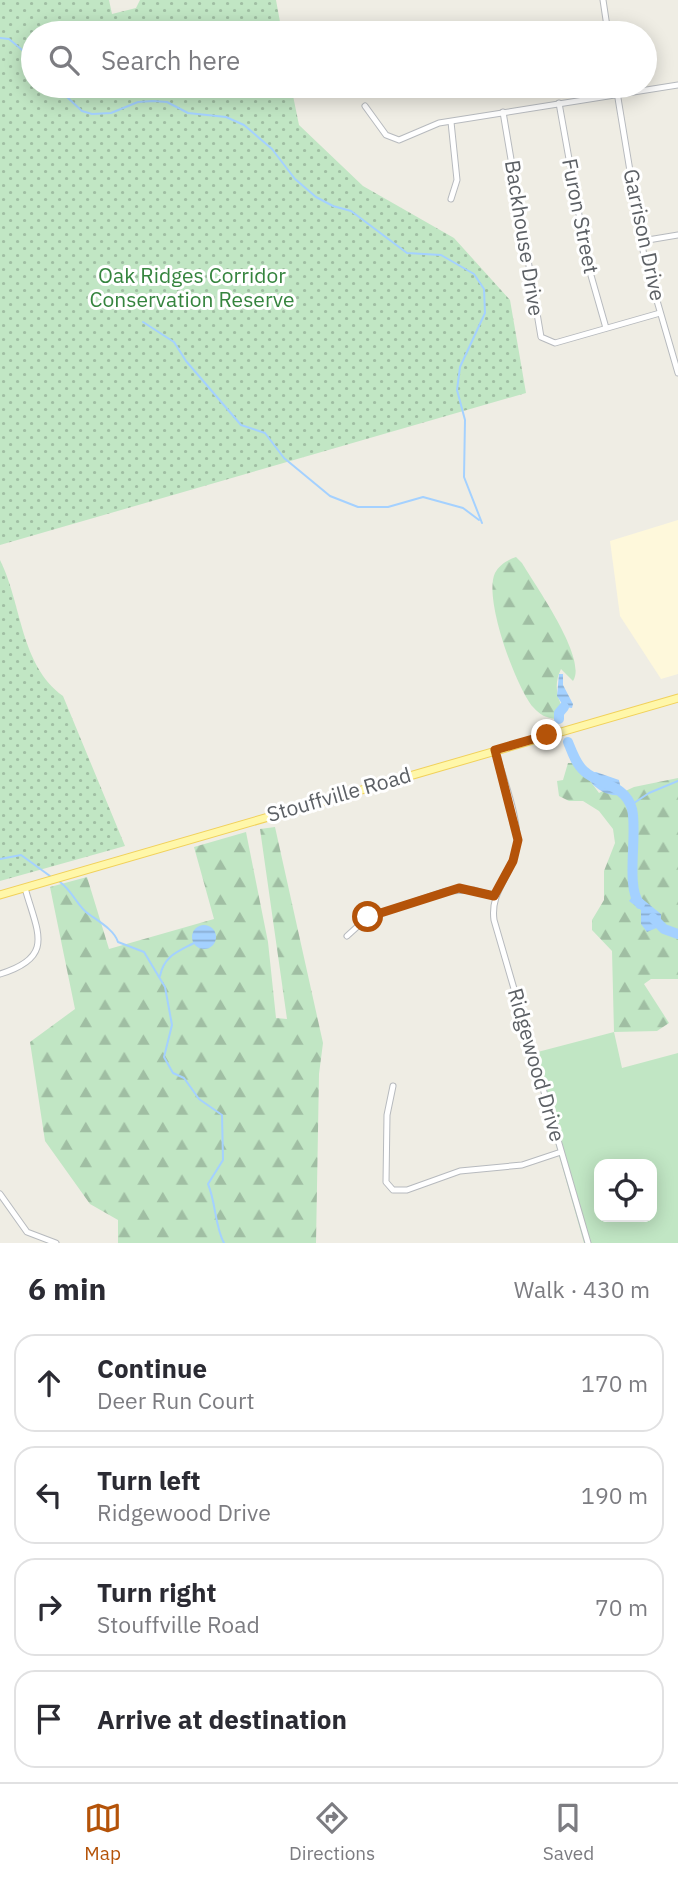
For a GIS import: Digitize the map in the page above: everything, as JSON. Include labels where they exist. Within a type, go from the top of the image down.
[{"type":"main road","name":"Stouffville Road","points":[[0,895],[678,698]]},
{"type":"street","points":[[603,0],[606,21]]},
{"type":"street","points":[[657,88],[678,85]]},
{"type":"street","points":[[365,106],[394,140],[429,125],[595,98]]},
{"type":"street","name":"Garrison Drive","points":[[618,98],[642,241],[678,373]]},
{"type":"street","name":"Furon Street","points":[[559,103],[588,265],[606,328]]},
{"type":"street","name":"Backhouse Drive","points":[[503,112],[541,337],[553,343],[606,328]]},
{"type":"street","points":[[451,122],[457,180],[451,199]]},
{"type":"street","points":[[642,241],[678,234]]},
{"type":"street","points":[[606,328],[660,313]]},
{"type":"street","points":[[347,936],[368,917],[446,891],[474,890],[494,896],[513,861],[518,840],[495,750]]},
{"type":"street","points":[[0,974],[27,965],[36,950],[37,930],[25,888]]},
{"type":"street","name":"Ridgewood Drive","points":[[393,1086],[387,1115],[386,1182],[393,1190],[407,1190],[460,1171],[512,1167],[561,1152],[494,920],[494,896]]},
{"type":"street","points":[[561,1152],[588,1243]]},
{"type":"street","points":[[0,1194],[27,1232],[56,1243]]},
{"type":"shaded area","points":[[678,520],[678,674],[661,679],[620,616],[610,541]]},
{"type":"green space","name":"Oak Ridges Corridor Conservation Reserve","points":[[0,0],[109,0],[112,14],[136,8],[140,0],[276,0],[280,21],[21,21],[21,98],[293,98],[299,125],[363,186],[454,238],[510,300],[526,393],[0,545]]},
{"type":"green space","points":[[516,557],[548,604],[573,656],[576,671],[573,681],[561,669],[557,679],[559,700],[564,710],[556,719],[541,714],[526,697],[510,662],[497,621],[492,585],[495,573],[504,563]]},
{"type":"green space","points":[[0,560],[30,651],[49,683],[63,696],[125,846],[0,881]]},
{"type":"green space","points":[[568,763],[577,763],[599,793],[607,789],[619,794],[634,787],[678,778],[678,979],[651,979],[644,984],[669,1023],[657,1031],[614,1032],[612,951],[592,930],[592,920],[604,900],[604,871],[615,843],[613,829],[599,811],[583,801],[569,801],[559,796],[557,781],[563,780]]},
{"type":"green space","points":[[275,827],[323,1043],[319,1074],[316,1243],[118,1243],[118,1220],[90,1204],[45,1141],[30,1042],[75,1009],[50,887],[87,877],[109,949],[214,919],[194,847],[246,832],[268,942],[276,1018],[287,1019],[260,829]]},
{"type":"green space","points":[[614,1032],[622,1068],[678,1053],[678,1243],[584,1243],[530,1054]]},
{"type":"water","points":[[559,674],[563,674],[563,685],[573,704],[572,708],[564,707],[557,696]]},
{"type":"water","points":[[592,773],[619,780],[622,794],[605,793],[597,788],[591,782]]},
{"type":"water","points":[[635,893],[661,914],[661,926],[647,932],[641,924],[641,910],[629,901]]},
{"type":"water","points":[[204,925],[215,932],[216,937],[209,948],[204,949],[193,942],[192,937],[199,926]]},
{"type":"waterway","points":[[0,38],[9,39],[21,49]]},
{"type":"waterway","points":[[68,98],[82,111],[92,114],[111,113],[138,102],[153,101],[167,102],[188,113],[226,117],[244,125],[272,149],[295,179],[316,197],[351,211],[407,253],[441,255],[474,274],[484,289],[485,313],[460,367],[457,390],[465,420],[464,477],[482,523]]},
{"type":"waterway","points":[[143,322],[174,342],[186,361],[241,425],[265,433],[284,458],[330,496],[358,507],[388,507],[423,497],[463,508],[479,520]]},
{"type":"waterway","points":[[559,719],[559,713],[564,707]]},
{"type":"waterway","points":[[568,742],[576,761],[584,771],[618,790],[629,801],[633,819],[633,886],[640,904]]},
{"type":"waterway","points":[[631,805],[649,793],[678,781]]},
{"type":"waterway","points":[[0,859],[21,855],[50,876]]},
{"type":"waterway","points":[[60,882],[86,912],[113,933],[118,942],[144,952],[165,987],[172,1025],[164,1057],[173,1073],[184,1078],[199,1099],[222,1115],[223,1160],[208,1184],[224,1243]]},
{"type":"waterway","points":[[653,918],[664,929],[678,934]]},
{"type":"waterway","points":[[160,976],[168,959],[194,943]]},
{"type":"route","points":[[368,917],[459,888],[494,896],[513,861],[518,840],[495,750],[547,735]]}]
